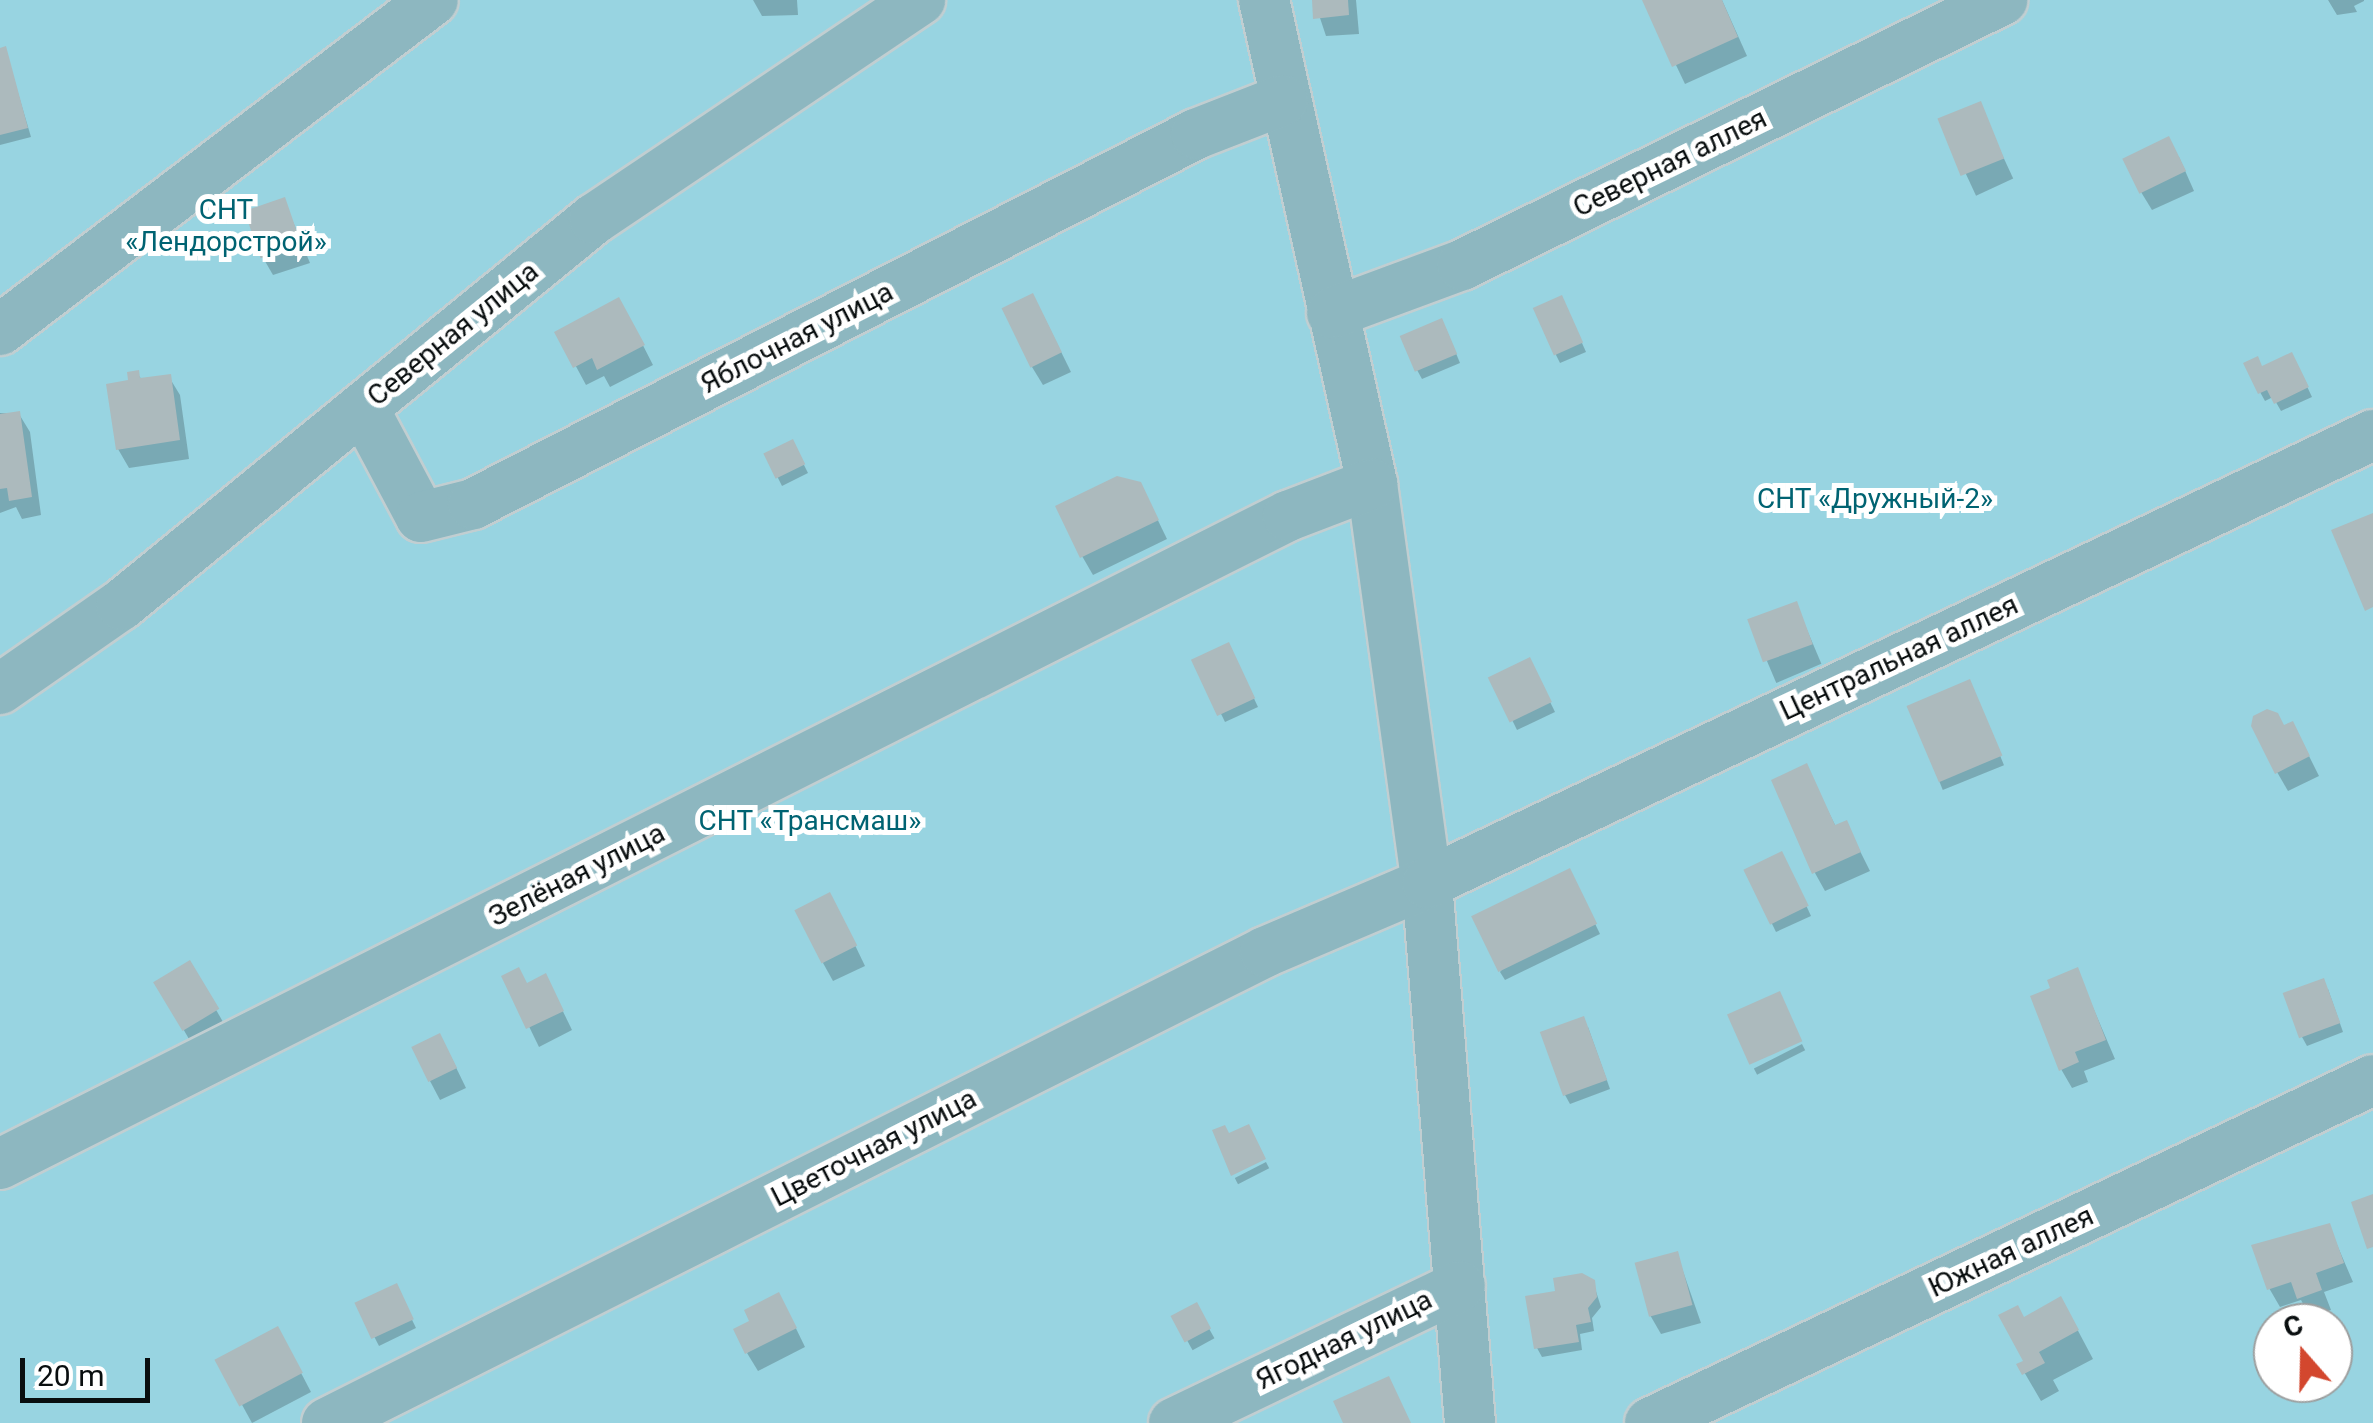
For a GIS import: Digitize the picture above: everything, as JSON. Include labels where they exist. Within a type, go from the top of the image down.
[{"type":"street","points":[[0,330],[432,0]]},
{"type":"street","name":"Северная улица","points":[[0,689],[121,605],[594,219],[920,0]]},
{"type":"street","points":[[1264,0],[1283,100],[1372,484],[1426,884],[1470,1423]]},
{"type":"street","name":"Северная аллея","points":[[1332,313],[1462,264],[2002,0]]},
{"type":"street","name":"Яблочная улица","points":[[363,408],[421,516],[474,504],[1196,134],[1283,100]]},
{"type":"street","name":"Центральная аллея","points":[[1426,884],[2373,435]]},
{"type":"street","name":"Зелёная улица","points":[[0,1164],[1288,516],[1372,484]]},
{"type":"street","name":"Цветочная улица","points":[[327,1423],[1265,952],[1426,884]]},
{"type":"street","name":"Южная аллея","points":[[1650,1423],[2373,1080]]},
{"type":"street","name":"Ягодная улица","points":[[1174,1423],[1460,1286]]},
{"type":"green space","points":[[0,0],[2373,0],[2373,1423],[0,1423]]},
{"type":"building","points":[[1312,0],[1348,0],[1349,15],[1313,19]]},
{"type":"building","points":[[1642,0],[1722,0],[1738,37],[1672,67]]},
{"type":"building","points":[[6,46],[28,128],[0,135],[0,48]]},
{"type":"building","points":[[1981,101],[2004,158],[1961,176],[1937,119]]},
{"type":"building","points":[[2169,136],[2186,171],[2139,194],[2122,159]]},
{"type":"building","points":[[285,197],[301,244],[261,258],[244,211]]},
{"type":"building","points":[[1033,293],[1062,352],[1030,368],[1002,308]]},
{"type":"building","points":[[1562,295],[1583,343],[1554,356],[1533,308]]},
{"type":"building","points":[[619,297],[645,345],[597,370],[592,358],[573,368],[554,332]]},
{"type":"building","points":[[1442,318],[1457,354],[1415,372],[1400,336]]},
{"type":"building","points":[[2292,352],[2309,387],[2274,404],[2267,390],[2258,394],[2243,363],[2258,356],[2262,366]]},
{"type":"building","points":[[139,370],[140,378],[171,374],[180,440],[116,450],[106,384],[128,380],[127,372]]},
{"type":"building","points":[[20,411],[32,497],[9,501],[7,488],[0,489],[0,414]]},
{"type":"building","points":[[793,439],[805,464],[776,479],[763,453]]},
{"type":"building","points":[[1117,476],[1141,482],[1159,520],[1080,558],[1055,506]]},
{"type":"building","points":[[2373,513],[2373,607],[2365,611],[2331,530]]},
{"type":"building","points":[[1797,601],[1813,644],[1763,662],[1747,619]]},
{"type":"building","points":[[1229,642],[1255,698],[1217,716],[1191,660]]},
{"type":"building","points":[[1530,657],[1552,702],[1510,723],[1488,678]]},
{"type":"building","points":[[1970,679],[2002,755],[1939,782],[1906,706]]},
{"type":"building","points":[[2267,709],[2278,713],[2284,725],[2293,721],[2310,756],[2275,774],[2251,726],[2253,716]]},
{"type":"building","points":[[1807,763],[1835,825],[1847,820],[1861,852],[1812,874],[1771,780]]},
{"type":"building","points":[[1782,851],[1809,906],[1770,925],[1743,870]]},
{"type":"building","points":[[1570,868],[1597,924],[1498,972],[1471,916]]},
{"type":"building","points":[[830,892],[857,945],[822,964],[794,910]]},
{"type":"building","points":[[190,960],[219,1009],[182,1031],[153,982]]},
{"type":"building","points":[[519,967],[527,983],[546,973],[564,1011],[526,1029],[501,976]]},
{"type":"building","points":[[2078,967],[2106,1040],[2075,1052],[2079,1062],[2059,1071],[2030,996],[2050,988],[2047,980]]},
{"type":"building","points":[[2324,978],[2340,1023],[2299,1038],[2283,993]]},
{"type":"building","points":[[1780,991],[1802,1041],[1749,1065],[1727,1015]]},
{"type":"building","points":[[1584,1016],[1607,1080],[1563,1096],[1540,1032]]},
{"type":"building","points":[[440,1033],[457,1068],[428,1082],[411,1047]]},
{"type":"building","points":[[1249,1124],[1266,1159],[1231,1176],[1212,1130],[1225,1125],[1229,1133]]},
{"type":"building","points":[[2373,1194],[2373,1247],[2367,1249],[2351,1202]]},
{"type":"building","points":[[2330,1223],[2344,1263],[2316,1273],[2322,1290],[2297,1299],[2291,1282],[2267,1290],[2251,1245]]},
{"type":"building","points":[[1678,1251],[1692,1305],[1649,1317],[1635,1263]]},
{"type":"building","points":[[1582,1273],[1595,1280],[1597,1297],[1588,1308],[1591,1322],[1576,1325],[1579,1342],[1534,1349],[1525,1296],[1555,1291],[1553,1278]]},
{"type":"building","points":[[397,1283],[414,1319],[371,1339],[354,1303]]},
{"type":"building","points":[[779,1292],[797,1328],[745,1354],[733,1329],[749,1321],[744,1310]]},
{"type":"building","points":[[2061,1296],[2079,1330],[2039,1352],[2045,1363],[2022,1375],[2016,1364],[2023,1361],[1998,1315],[2018,1305],[2024,1317]]},
{"type":"building","points":[[1197,1302],[1211,1328],[1185,1343],[1171,1316]]},
{"type":"building","points":[[278,1326],[303,1373],[239,1407],[214,1360]]},
{"type":"building","points":[[1389,1376],[1411,1423],[1343,1423],[1333,1401]]},
{"type":"park label","name":"СНТ «Лендорстрой»","points":[[226,226]]},
{"type":"park label","name":"СНТ «Дружный-2»","points":[[1875,499]]},
{"type":"park label","name":"СНТ «Трансмаш»","points":[[810,821]]}]
